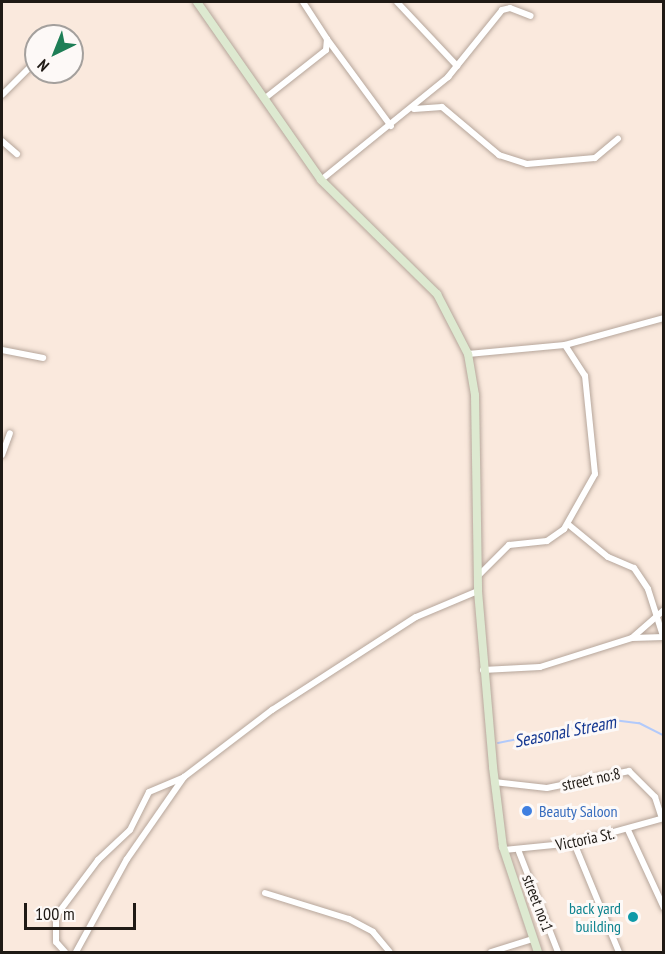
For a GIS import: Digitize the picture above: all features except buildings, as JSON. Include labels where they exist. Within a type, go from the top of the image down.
[{"type":"street","points":[[197,2],[321,180],[424,280],[468,354],[475,395],[478,591],[494,782],[504,850],[538,952]]},
{"type":"street","points":[[397,2],[457,66]]},
{"type":"street","points":[[307,3],[327,39],[391,126]]},
{"type":"street","points":[[321,180],[413,109],[457,66],[502,10],[510,8],[531,16]]},
{"type":"street","points":[[264,99],[322,56],[327,39]]},
{"type":"street","points":[[2,95],[24,73]]},
{"type":"street","points":[[413,109],[442,106],[499,154],[527,164],[595,158],[618,139]]},
{"type":"street","points":[[2,141],[17,154]]},
{"type":"street","points":[[468,354],[565,345],[663,318]]},
{"type":"street","points":[[478,576],[491,568],[502,549],[547,541],[569,525],[595,474],[596,455],[585,376],[565,345]]},
{"type":"street","points":[[2,350],[43,358]]},
{"type":"street","points":[[2,455],[10,433]]},
{"type":"street","points":[[483,670],[540,667],[632,638],[663,637],[648,589],[634,568],[608,557],[569,525]]},
{"type":"street","points":[[76,952],[130,854],[184,777],[272,710],[406,623],[478,591]]},
{"type":"street","points":[[632,638],[663,610]]},
{"type":"street","name":"street no:8","points":[[494,782],[547,788],[629,771],[654,797],[663,818]]},
{"type":"street","points":[[65,952],[56,942],[56,916],[98,860],[130,830],[141,800],[165,782],[184,777]]},
{"type":"street","name":"Victoria St.","points":[[504,850],[519,852],[574,843],[628,830],[663,818]]},
{"type":"street","points":[[628,830],[663,908]]},
{"type":"street","points":[[574,843],[620,952]]},
{"type":"street","name":"street no:1","points":[[519,852],[558,952]]},
{"type":"street","points":[[265,893],[349,919],[373,932],[390,952]]},
{"type":"street","points":[[491,952],[532,939]]},
{"type":"waterway","name":"Seasonal Stream","points":[[498,743],[613,720],[639,723],[664,736]]},
{"type":"place","name":"Beauty Saloon","points":[[527,811]]},
{"type":"place","name":"back yard building","points":[[633,917]]}]
